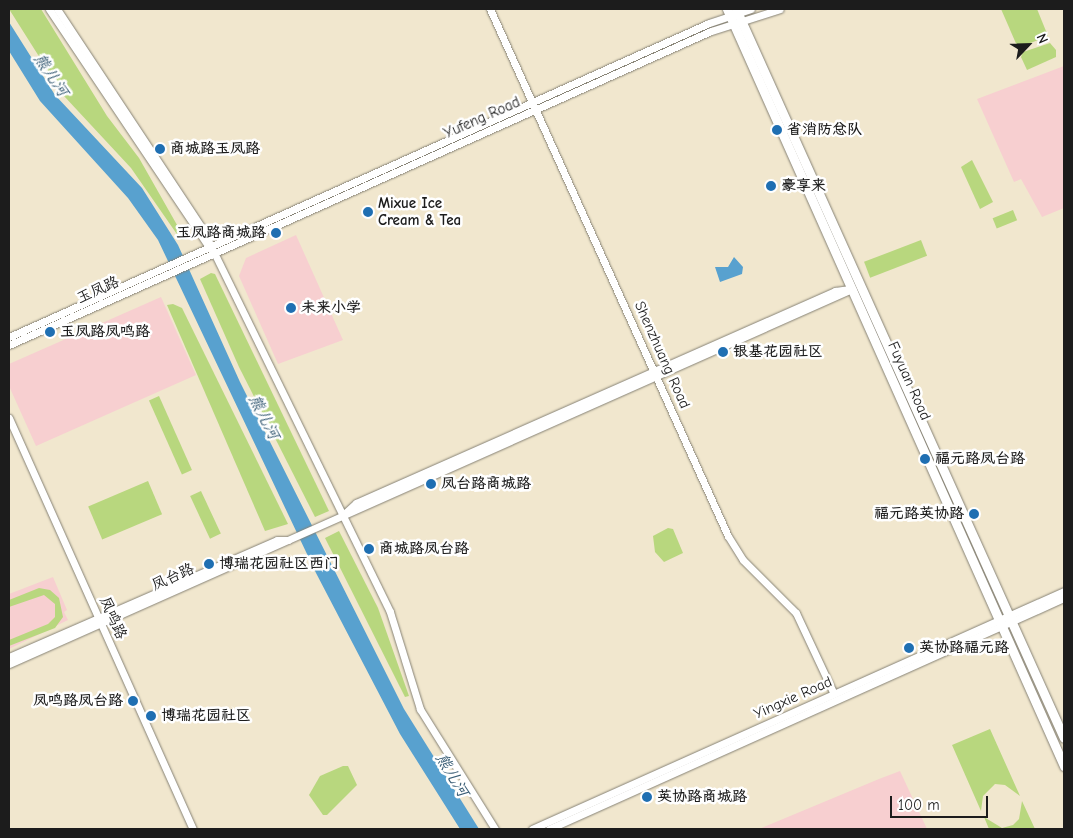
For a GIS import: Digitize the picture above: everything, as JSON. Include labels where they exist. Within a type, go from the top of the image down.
[{"type":"main road","name":"Fuyuan Road","points":[[734,15],[852,289],[1064,766]]},
{"type":"main road","name":"Fuyuan Road","points":[[734,15],[1011,618],[1064,738]]},
{"type":"street","points":[[49,9],[198,234],[212,250]]},
{"type":"street","points":[[57,9],[203,230],[394,621],[420,709],[495,829]]},
{"type":"street","name":"Shenzhuang Road","points":[[490,9],[728,536],[743,560],[796,613],[834,694]]},
{"type":"street","name":"Yufeng Road","points":[[197,257],[751,9]]},
{"type":"street","name":"Yufeng Road","points":[[734,15],[780,9]]},
{"type":"street","name":"玉凤路","points":[[9,345],[197,257]]},
{"type":"street","name":"玉凤路","points":[[9,337],[162,273]]},
{"type":"street","name":"凤台路","points":[[9,664],[277,540],[288,540],[343,515],[356,503],[656,374],[835,291],[852,289]]},
{"type":"street","name":"凤鸣路","points":[[9,418],[193,829]]},
{"type":"street","name":"Yingxie Road","points":[[549,829],[1011,618],[1064,591]]},
{"type":"street","name":"Yingxie Road","points":[[1011,618],[1064,598]]},
{"type":"street","name":"凤台路","points":[[9,657],[100,621]]},
{"type":"street","name":"Yingxie Road","points":[[532,829],[834,694],[1000,623]]},
{"type":"shaded area","points":[[1064,66],[1064,208],[1042,217],[1021,179],[1014,182],[977,99]]},
{"type":"shaded area","name":"未来小学","points":[[296,235],[343,340],[278,364],[239,276],[246,258]]},
{"type":"shaded area","points":[[161,297],[196,375],[36,446],[9,386],[9,364]]},
{"type":"shaded area","points":[[53,577],[67,610],[64,612],[68,620],[9,649],[9,594]]},
{"type":"shaded area","points":[[900,771],[927,829],[759,829],[879,779]]},
{"type":"green space","points":[[9,9],[41,9],[107,116],[139,158],[185,239],[181,240],[131,168],[64,96]]},
{"type":"green space","points":[[1001,9],[1037,9],[1048,36],[1018,48]]},
{"type":"green space","points":[[1050,43],[1056,50],[1056,57],[1027,70],[1021,57],[1023,52]]},
{"type":"green space","points":[[972,160],[993,202],[980,209],[961,167]]},
{"type":"green space","points":[[1013,210],[1017,220],[997,228],[993,218]]},
{"type":"green space","points":[[921,240],[927,256],[870,278],[864,262]]},
{"type":"green space","points":[[211,273],[215,274],[329,511],[315,517],[239,367],[200,279]]},
{"type":"green space","points":[[173,304],[182,308],[288,524],[265,531],[167,305]]},
{"type":"green space","points":[[159,396],[192,470],[182,474],[149,400]]},
{"type":"green space","points":[[148,481],[162,514],[102,540],[88,506]]},
{"type":"green space","points":[[201,491],[221,534],[210,539],[190,496]]},
{"type":"green space","points":[[668,528],[673,529],[683,553],[664,562],[655,552],[653,536]]},
{"type":"green space","points":[[339,531],[378,608],[409,696],[405,697],[325,538]]},
{"type":"green space","points":[[39,588],[50,590],[59,598],[63,617],[55,628],[9,646],[9,640],[48,624],[55,617],[55,604],[44,595],[9,607],[9,600]]},
{"type":"green space","points":[[990,729],[1020,796],[1005,785],[995,784],[983,796],[981,811],[952,745]]},
{"type":"green space","points":[[343,766],[348,766],[357,785],[327,815],[323,815],[309,795],[320,776]]},
{"type":"green space","points":[[1022,801],[1035,829],[989,829],[984,817],[1002,828],[1013,825],[1019,819]]},
{"type":"water","points":[[9,22],[55,95],[142,188],[178,245],[240,382],[404,709],[479,829],[460,829],[400,734],[316,573],[158,240],[128,198],[40,101],[9,51]]},
{"type":"water","points":[[734,257],[743,267],[742,274],[720,282],[715,267],[728,267]]},
{"type":"place","name":"省消防总队","points":[[777,130]]},
{"type":"place","name":"商城路玉凤路","points":[[160,149]]},
{"type":"place","name":"豪享来","points":[[771,186]]},
{"type":"place","name":"Mixue Ice Cream & Tea","points":[[368,212]]},
{"type":"place","name":"玉凤路商城路","points":[[276,233]]},
{"type":"place","name":"未来小学","points":[[291,308]]},
{"type":"place","name":"玉凤路凤鸣路","points":[[50,332]]},
{"type":"place","name":"银基花园社区","points":[[723,352]]},
{"type":"place","name":"福元路凤台路","points":[[925,459]]},
{"type":"place","name":"凤台路商城路","points":[[431,484]]},
{"type":"place","name":"福元路英协路","points":[[974,514]]},
{"type":"place","name":"商城路凤台路","points":[[369,549]]},
{"type":"place","name":"博瑞花园社区西门","points":[[209,564]]},
{"type":"place","name":"英协路福元路","points":[[909,648]]},
{"type":"place","name":"凤鸣路凤台路","points":[[133,701]]},
{"type":"place","name":"博瑞花园社区","points":[[151,716]]},
{"type":"place","name":"英协路商城路","points":[[647,797]]},
{"type":"water label","name":"熊儿河","points":[[51,75]]},
{"type":"water label","name":"熊儿河","points":[[264,417]]},
{"type":"water label","name":"熊儿河","points":[[452,775]]}]
